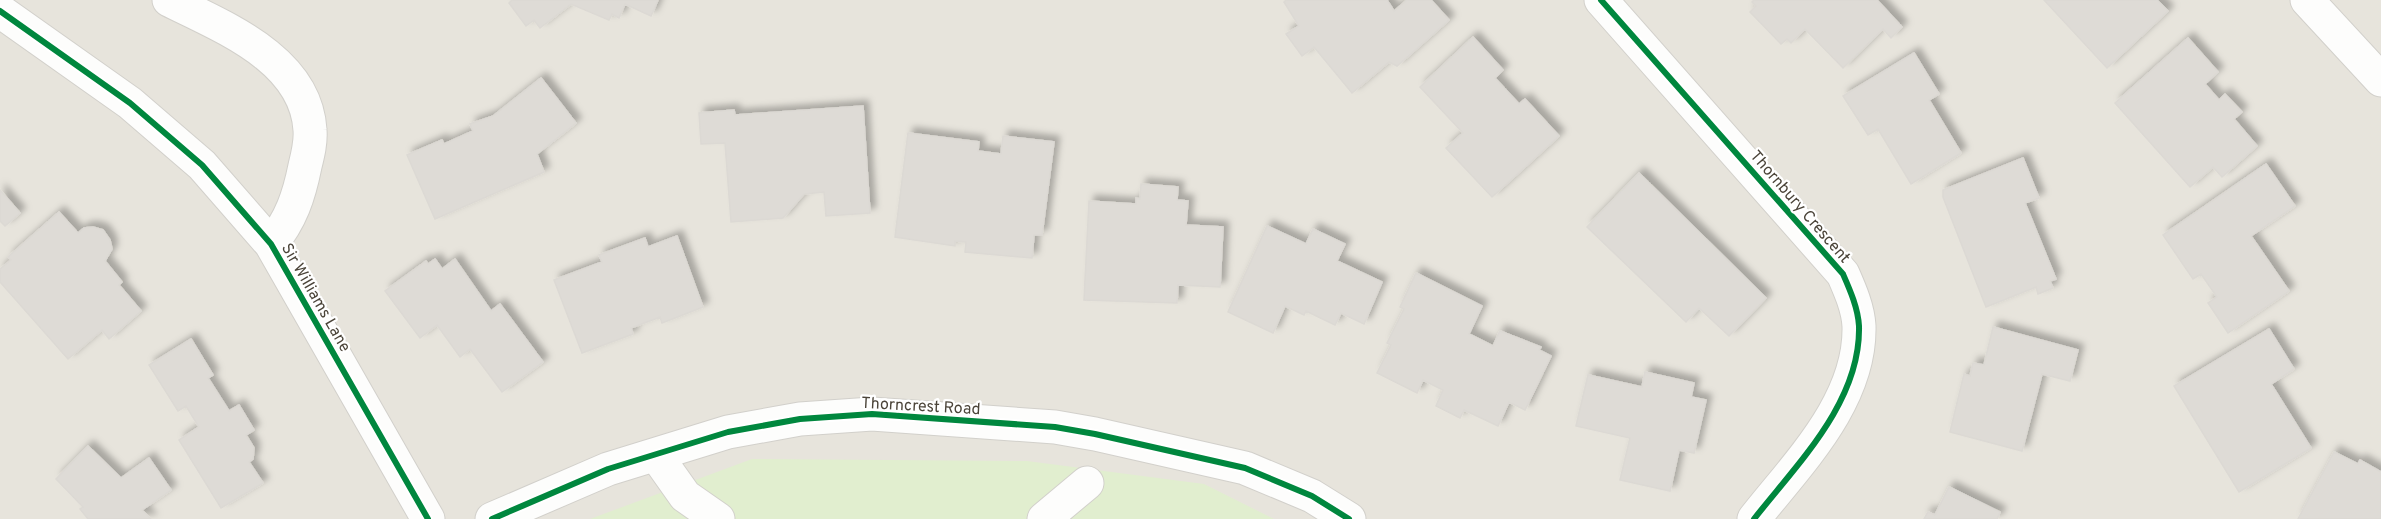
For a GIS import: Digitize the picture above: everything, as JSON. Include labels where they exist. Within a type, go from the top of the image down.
[{"type":"street","name":"Sir Williams Lane","points":[[169,0],[244,39],[270,57],[293,82],[305,108],[310,129],[299,192],[288,220],[270,244]]},
{"type":"street","name":"Thornbury Crescent","points":[[1601,0],[1843,274],[1853,297],[1859,325],[1857,353],[1844,394],[1803,458],[1754,519]]},
{"type":"street","points":[[2307,0],[2381,80]]},
{"type":"street","name":"Sir Williams Lane","points":[[0,11],[130,103],[202,165],[270,244],[428,519]]},
{"type":"street","name":"Thorncrest Road","points":[[492,519],[608,470],[728,432],[800,419],[872,414],[1055,427],[1245,468],[1312,496],[1349,519]]},
{"type":"street","points":[[656,455],[685,496],[718,519]]},
{"type":"street","points":[[1044,519],[1087,483]]},
{"type":"shaded area","points":[[0,0],[2381,0],[2381,519],[0,519]]},
{"type":"green space","points":[[752,459],[1027,461],[1204,484],[1274,519],[590,519]]},
{"type":"building","points":[[512,0],[658,0],[651,16],[625,4],[619,18],[612,14],[609,20],[571,4],[540,28],[534,20],[526,26],[509,3]]},
{"type":"building","points":[[1286,0],[1387,0],[1394,11],[1407,0],[1431,0],[1449,20],[1397,66],[1389,62],[1352,93],[1314,47],[1302,56],[1286,34],[1299,26],[1284,2]]},
{"type":"building","points":[[1754,0],[1877,0],[1902,27],[1891,38],[1883,29],[1843,68],[1805,29],[1791,43],[1787,39],[1781,44],[1750,12],[1756,6],[1752,2]]},
{"type":"building","points":[[2044,0],[2157,0],[2168,11],[2107,68]]},
{"type":"building","points":[[1473,37],[1503,70],[1495,78],[1519,104],[1525,99],[1559,136],[1492,197],[1446,148],[1463,133],[1420,87]]},
{"type":"building","points":[[2188,38],[2218,72],[2205,84],[2219,100],[2225,94],[2242,112],[2234,119],[2257,146],[2222,177],[2213,167],[2190,187],[2115,103]]},
{"type":"building","points":[[1914,53],[1939,94],[1929,100],[1961,153],[1911,184],[1878,129],[1868,135],[1843,96]]},
{"type":"building","points":[[541,78],[576,123],[537,154],[544,172],[435,219],[407,155],[442,140],[444,144],[473,131],[470,124],[493,116]]},
{"type":"building","points":[[863,106],[870,213],[826,216],[824,192],[804,194],[783,218],[731,222],[725,143],[701,144],[699,113],[734,110],[735,115]]},
{"type":"building","points":[[908,133],[979,142],[978,151],[1001,154],[1003,136],[1054,142],[1042,235],[1034,235],[1032,258],[965,252],[966,242],[955,241],[955,246],[895,237]]},
{"type":"building","points":[[2023,158],[2039,198],[2025,203],[2056,279],[2050,281],[2053,288],[2038,294],[2036,287],[1986,307],[1943,197],[1943,190]]},
{"type":"building","points":[[2266,164],[2295,206],[2251,236],[2289,291],[2228,333],[2208,303],[2217,297],[2201,274],[2193,279],[2163,235]]},
{"type":"building","points":[[1639,173],[1766,298],[1729,336],[1699,308],[1686,322],[1587,227]]},
{"type":"building","points":[[1141,184],[1178,187],[1177,200],[1188,201],[1186,225],[1223,227],[1220,287],[1178,285],[1177,303],[1084,300],[1089,201],[1136,204],[1136,198],[1140,199]]},
{"type":"building","points":[[0,190],[20,213],[5,226],[0,221]]},
{"type":"building","points":[[59,212],[78,233],[84,228],[93,227],[103,230],[110,240],[112,249],[105,261],[122,282],[119,285],[141,311],[109,339],[102,330],[68,359],[0,282],[0,269],[11,260],[8,257]]},
{"type":"building","points":[[1267,226],[1306,244],[1313,229],[1345,244],[1337,261],[1382,282],[1364,324],[1341,313],[1335,325],[1306,311],[1304,315],[1285,306],[1273,333],[1228,312]]},
{"type":"building","points":[[677,236],[703,307],[662,323],[660,317],[631,328],[633,334],[582,353],[554,280],[602,262],[599,255],[645,238],[648,247]]},
{"type":"building","points":[[435,259],[442,269],[455,259],[491,311],[500,304],[543,362],[502,392],[470,349],[460,357],[437,325],[420,338],[385,291],[426,261],[428,264]]},
{"type":"building","points":[[1416,273],[1482,306],[1469,334],[1493,346],[1500,331],[1541,347],[1539,350],[1551,356],[1525,410],[1509,402],[1498,426],[1464,410],[1460,418],[1436,406],[1443,390],[1423,380],[1417,393],[1377,373],[1391,345],[1387,343],[1404,309],[1400,307]]},
{"type":"building","points":[[1993,327],[2078,350],[2070,381],[2042,374],[2022,451],[1950,432],[1964,374],[1970,376],[1973,363],[1984,365]]},
{"type":"building","points":[[2269,329],[2294,369],[2271,384],[2311,448],[2239,492],[2174,386]]},
{"type":"building","points":[[191,339],[213,375],[208,378],[229,411],[239,405],[254,430],[246,435],[254,448],[253,459],[249,462],[263,483],[221,508],[179,440],[199,427],[186,406],[178,411],[149,365]]},
{"type":"building","points":[[1645,372],[1694,383],[1691,397],[1706,400],[1694,453],[1679,450],[1670,491],[1620,480],[1630,438],[1576,426],[1588,375],[1642,387]]},
{"type":"building","points":[[88,446],[121,478],[149,458],[171,490],[142,510],[151,519],[88,519],[80,509],[83,507],[56,479]]},
{"type":"building","points":[[2334,452],[2358,464],[2360,460],[2381,472],[2381,519],[2298,519]]},
{"type":"building","points":[[1949,487],[2000,512],[1997,519],[1924,519],[1928,512],[1935,515]]},
{"type":"cycle path","points":[[1601,0],[1843,274],[1855,306],[1859,326],[1857,354],[1838,406],[1807,454],[1754,519]]},
{"type":"cycle path","points":[[0,11],[130,103],[202,165],[271,244],[428,519]]},
{"type":"cycle path","points":[[492,519],[608,469],[728,432],[800,419],[872,414],[1055,427],[1095,434],[1245,468],[1312,496],[1349,519]]}]
